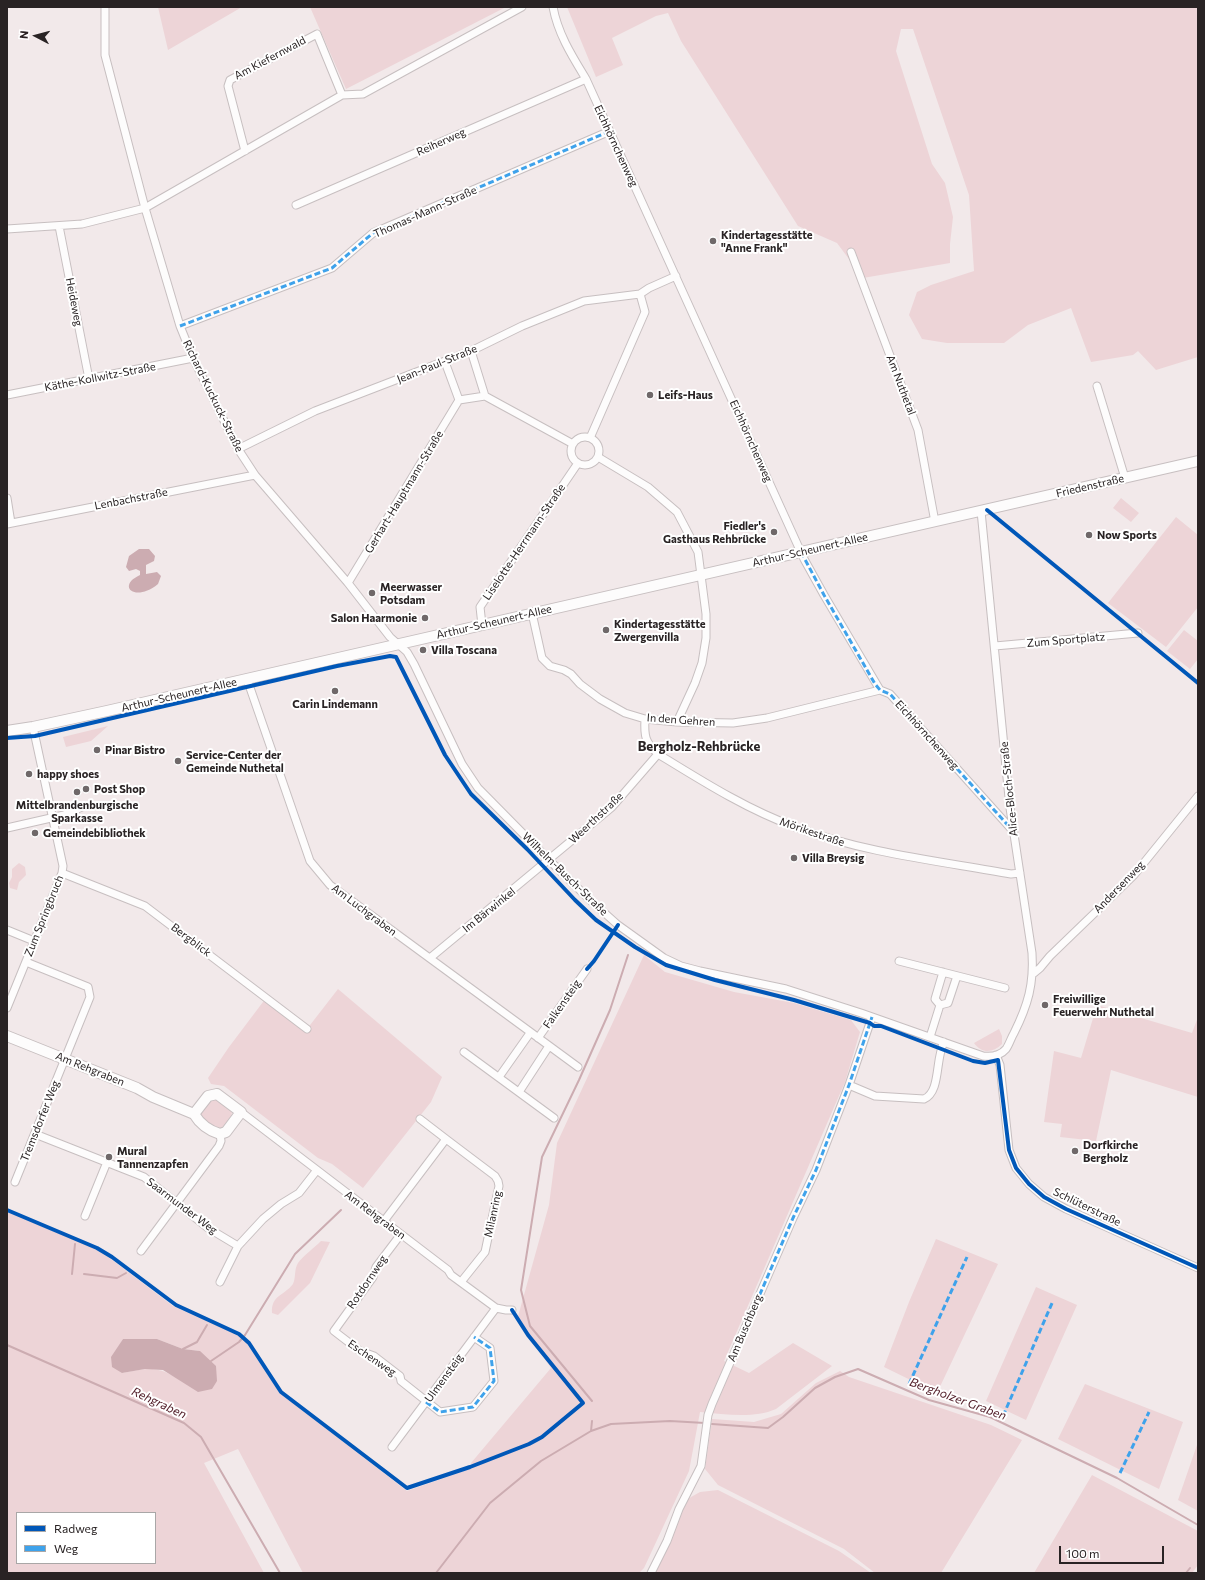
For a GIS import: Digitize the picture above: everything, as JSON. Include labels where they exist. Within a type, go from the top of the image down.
[{"type":"main road","name":"Friedenstraße","points":[[982,511],[1198,462]]},
{"type":"main road","name":"Arthur-Scheunert-Allee","points":[[7,731],[33,727],[336,659],[398,643],[702,576],[982,511]]},
{"type":"main road","name":"Am Rehgraben","points":[[7,1036],[66,1059],[194,1114],[198,1120],[212,1131],[220,1134]]},
{"type":"main road","name":"Am Rehgraben","points":[[194,1114],[208,1096],[217,1094],[240,1112]]},
{"type":"main road","points":[[220,1134],[226,1132],[240,1112]]},
{"type":"street","name":"Richard-Kuckuck-Straße","points":[[105,7],[105,56],[145,208],[180,326],[193,358],[238,449],[255,475],[348,583],[386,632],[398,643]]},
{"type":"street","points":[[7,229],[82,224],[145,208],[342,95],[363,94],[522,7]]},
{"type":"street","name":"Eichhörnchenweg","points":[[554,7],[560,31],[568,50],[586,78],[801,552],[824,595],[880,690],[890,694],[1014,831]]},
{"type":"street","name":"Am Kiefernwald","points":[[245,151],[228,86],[230,80],[317,34],[342,95]]},
{"type":"street","name":"Reiherweg","points":[[296,205],[586,78]]},
{"type":"street","name":"Thomas-Mann-Straße","points":[[180,326],[332,268],[373,234],[610,131]]},
{"type":"street","name":"Heideweg","points":[[59,226],[89,379]]},
{"type":"street","name":"Am Nuthetal","points":[[851,252],[918,430],[935,522]]},
{"type":"street","points":[[590,438],[645,312],[640,294],[649,288],[676,276]]},
{"type":"street","name":"Jean-Paul-Straße","points":[[238,449],[315,411],[445,362],[522,326],[584,301],[640,294]]},
{"type":"street","points":[[471,351],[485,396]]},
{"type":"street","name":"Käthe-Kollwitz-Straße","points":[[7,395],[193,358]]},
{"type":"street","points":[[445,362],[459,400],[485,396],[573,444]]},
{"type":"street","points":[[1097,386],[1125,478]]},
{"type":"street","name":"Gerhart-Hauptmann-Straße","points":[[348,583],[459,400]]},
{"type":"street","points":[[580,438],[590,438],[595,441],[598,446],[598,457],[590,464],[584,465],[578,463],[572,455],[573,444],[580,438]]},
{"type":"street","points":[[598,457],[648,487],[677,512],[698,552],[706,614],[706,638],[702,663],[695,683],[677,722]]},
{"type":"street","name":"Liselotte-Herrmann-Straße","points":[[482,625],[480,607],[578,463]]},
{"type":"street","name":"Lenbachstraße","points":[[9,524],[255,475]]},
{"type":"street","points":[[7,498],[9,524]]},
{"type":"street","name":"Alice-Bloch-Straße","points":[[982,511],[1014,831],[1034,972],[1029,996],[1022,1017],[1006,1049],[996,1056]]},
{"type":"street","name":"In den Gehren","points":[[532,613],[542,658],[550,666],[564,670],[571,674],[580,684],[612,706],[625,713],[646,719],[677,722],[733,723],[767,718],[880,690]]},
{"type":"street","name":"Zum Sportplatz","points":[[995,646],[1138,633]]},
{"type":"street","name":"Wilhelm-Busch-Straße","points":[[398,643],[407,652],[414,664],[462,764],[478,788],[549,860],[618,925],[664,958],[681,966],[786,989],[983,1056],[996,1056]]},
{"type":"street","name":"Am Luchgraben","points":[[247,679],[310,861],[330,886],[578,1067]]},
{"type":"street","name":"Mörikestraße","points":[[646,719],[644,734],[650,747],[658,754],[726,795],[757,811],[795,827],[850,844],[886,852],[1011,874],[1020,873]]},
{"type":"street","name":"Zum Springbruch","points":[[7,1008],[62,873],[63,862],[33,727]]},
{"type":"street","name":"Weerthstraße","points":[[549,860],[612,807],[658,754]]},
{"type":"street","name":"Andersenweg","points":[[1034,972],[1040,968],[1050,956],[1134,875],[1198,796]]},
{"type":"street","points":[[7,828],[54,818],[82,807]]},
{"type":"street","name":"Im Bärwinkel","points":[[430,958],[549,860]]},
{"type":"street","name":"Bergblick","points":[[62,873],[145,906],[308,1029]]},
{"type":"street","points":[[7,930],[34,941]]},
{"type":"street","points":[[899,961],[1006,988]]},
{"type":"street","name":"Tremsdorfer Weg","points":[[15,1182],[90,997],[88,987],[26,962]]},
{"type":"street","name":"Falkensteig","points":[[538,1038],[587,969]]},
{"type":"street","points":[[940,1005],[935,999],[943,972]]},
{"type":"street","points":[[940,1005],[948,1003],[957,976]]},
{"type":"street","points":[[930,1037],[940,1005]]},
{"type":"street","name":"Am Buschberg","points":[[651,1573],[667,1541],[679,1509],[701,1466],[708,1415],[712,1404],[789,1225],[816,1170],[849,1085],[872,1017]]},
{"type":"street","points":[[499,1077],[530,1033]]},
{"type":"street","points":[[849,1085],[875,1096],[924,1099],[929,1097],[935,1088],[939,1053],[944,1042]]},
{"type":"street","points":[[519,1092],[549,1046]]},
{"type":"street","points":[[464,1052],[554,1118]]},
{"type":"street","name":"Schlüterstraße","points":[[996,1056],[1000,1065],[1009,1150],[1016,1168],[1029,1184],[1044,1197],[1066,1210],[1198,1268]]},
{"type":"street","name":"Am Rehgraben","points":[[240,1112],[496,1308],[512,1310]]},
{"type":"street","name":"Milanring","points":[[420,1119],[495,1176],[498,1181],[499,1186],[485,1252],[461,1282]]},
{"type":"street","name":"Saarmunder Weg","points":[[35,1134],[144,1177],[208,1228],[238,1246]]},
{"type":"street","points":[[141,1251],[219,1146],[221,1141],[220,1134]]},
{"type":"street","points":[[384,1221],[446,1139]]},
{"type":"street","points":[[85,1216],[107,1162]]},
{"type":"street","points":[[220,1282],[238,1246],[263,1219],[281,1204],[299,1193],[317,1170]]},
{"type":"street","name":"Rotdornweg","points":[[334,1330],[373,1277],[376,1267],[401,1234]]},
{"type":"street","name":"Ulmensteig","points":[[392,1447],[496,1308]]},
{"type":"street","name":"Eschenweg","points":[[334,1330],[360,1351],[374,1356],[390,1368],[400,1376],[401,1381],[440,1412],[473,1407],[494,1381],[490,1348],[474,1337]]},
{"type":"shaded area","points":[[158,7],[242,7],[168,50]]},
{"type":"shaded area","points":[[310,7],[506,7],[346,89]]},
{"type":"shaded area","points":[[567,7],[1198,7],[1198,357],[1156,370],[1138,351],[1133,355],[1091,362],[1071,308],[1028,325],[1004,343],[947,343],[922,339],[909,315],[917,292],[931,285],[974,271],[969,195],[913,29],[901,29],[896,51],[932,164],[945,183],[953,217],[950,244],[950,263],[863,278],[837,243],[798,226],[681,41],[668,13],[656,16],[612,38],[623,65],[596,77]]},
{"type":"shaded area","points":[[1121,498],[1139,513],[1131,522],[1113,508]]},
{"type":"shaded area","points":[[1176,517],[1198,535],[1198,607],[1166,647],[1108,603]]},
{"type":"shaded area","points":[[139,549],[149,549],[155,556],[154,561],[146,565],[146,574],[157,572],[161,576],[158,584],[150,590],[136,592],[131,591],[129,584],[133,579],[140,575],[140,571],[136,569],[129,571],[126,567],[129,556]]},
{"type":"shaded area","points":[[1184,630],[1198,641],[1198,659],[1190,669],[1167,651]]},
{"type":"shaded area","points":[[108,726],[91,741],[66,747],[63,737]]},
{"type":"shaded area","points":[[19,863],[25,867],[26,875],[19,882],[17,890],[10,888],[9,883],[12,877],[12,869]]},
{"type":"shaded area","points":[[644,955],[665,972],[734,992],[794,1003],[851,1020],[860,1032],[845,1082],[724,1361],[749,1373],[793,1343],[832,1366],[776,1409],[748,1415],[700,1412],[689,1471],[644,1568],[639,1573],[303,1573],[238,1449],[204,1463],[264,1573],[7,1573],[7,1212],[96,1249],[173,1306],[238,1335],[246,1342],[280,1393],[407,1491],[473,1468],[471,1463],[551,1368],[517,1320],[549,1205],[557,1143]],"holes":[[[123,1339],[157,1339],[183,1349],[200,1351],[175,1377],[155,1369],[143,1369],[122,1373],[118,1348]]]},
{"type":"shaded area","points":[[338,989],[442,1077],[431,1102],[363,1188],[332,1164],[318,1158],[224,1086],[211,1084],[208,1078],[266,998],[307,1029]]},
{"type":"shaded area","points":[[1097,1005],[1192,1033],[1198,1017],[1198,1097],[1111,1070],[1096,1141],[1060,1137],[1062,1124],[1044,1122],[1054,1051],[1081,1058]]},
{"type":"shaded area","points":[[999,1029],[1002,1036],[1002,1044],[999,1047],[991,1051],[984,1051],[977,1047],[974,1043]]},
{"type":"shaded area","points":[[214,1098],[232,1111],[230,1118],[220,1129],[204,1120],[200,1113],[204,1105]]},
{"type":"shaded area","points":[[936,1239],[998,1264],[937,1393],[884,1367],[909,1302]]},
{"type":"shaded area","points":[[321,1241],[330,1242],[310,1283],[278,1315],[272,1313],[272,1307],[276,1299],[293,1284],[298,1263]]},
{"type":"shaded area","points":[[1036,1287],[1077,1305],[1026,1420],[986,1401]]},
{"type":"shaded area","points":[[123,1339],[157,1339],[183,1349],[200,1351],[216,1366],[217,1381],[212,1389],[198,1392],[163,1370],[145,1369],[122,1373],[112,1367],[111,1357]]},
{"type":"shaded area","points":[[840,1371],[849,1377],[991,1425],[1022,1440],[941,1573],[875,1573],[844,1549],[718,1485],[705,1469],[712,1419],[754,1422],[781,1414],[816,1383]]},
{"type":"shaded area","points":[[1085,1384],[1183,1422],[1159,1489],[1058,1439]]},
{"type":"shaded area","points":[[1198,1442],[1198,1511],[1178,1500]]},
{"type":"shaded area","points":[[1092,1475],[1198,1531],[1198,1565],[1192,1573],[1034,1573]]},
{"type":"shaded area","points":[[718,1490],[839,1551],[871,1573],[651,1573],[684,1501],[700,1492]]},
{"type":"waterway","points":[[592,1401],[530,1326],[521,1290],[542,1157],[579,1080],[610,1010],[628,955]]},
{"type":"waterway","points":[[211,1361],[239,1342],[245,1335],[295,1254],[341,1210]]},
{"type":"waterway","points":[[72,1274],[75,1244]]},
{"type":"waterway","points":[[84,1274],[117,1278],[126,1273]]},
{"type":"waterway","points":[[183,1349],[197,1342],[207,1325]]},
{"type":"waterway","name":"Rehgraben","points":[[7,1345],[184,1423],[201,1437],[280,1573]]},
{"type":"waterway","name":"Bergholzer Graben","points":[[712,1424],[768,1428],[783,1417],[815,1388],[835,1377],[858,1369],[929,1400],[990,1417],[1117,1478],[1198,1525]]},
{"type":"waterway","points":[[591,1431],[592,1421]]},
{"type":"waterway","name":"Bergholzer Graben","points":[[436,1573],[490,1503],[541,1461],[591,1431],[611,1424],[670,1421],[705,1423]]},
{"type":"waterway","points":[[1186,1573],[1190,1568]]},
{"type":"marked path","points":[[180,326],[332,268],[373,233],[610,131]]},
{"type":"marked path","points":[[801,552],[875,684],[880,690],[890,694],[1013,831]]},
{"type":"marked path","points":[[731,1361],[793,1218],[816,1170],[849,1085],[872,1017]]},
{"type":"marked path","points":[[909,1384],[967,1257]]},
{"type":"marked path","points":[[1003,1416],[1053,1301]]},
{"type":"marked path","points":[[426,1402],[440,1412],[473,1407],[494,1381],[490,1348],[474,1337]]},
{"type":"marked path","points":[[1120,1473],[1149,1412]]},
{"type":"cycle path","points":[[987,510],[1198,683]]},
{"type":"cycle path","points":[[7,738],[35,736],[337,666],[390,656],[396,657],[445,755],[471,794],[596,920],[635,947],[666,965],[715,980],[794,1000],[870,1023],[874,1026],[881,1026],[973,1061],[985,1063],[998,1060],[1009,1150],[1016,1168],[1029,1184],[1044,1197],[1066,1209],[1198,1268]]},
{"type":"cycle path","points":[[587,969],[618,925]]},
{"type":"cycle path","points":[[7,1210],[97,1248],[112,1257],[176,1305],[239,1334],[249,1343],[281,1392],[407,1488],[470,1467],[529,1444],[542,1437],[583,1403],[528,1335],[512,1310]]},
{"type":"place","name":"Kindertagesstätte \"Anne Frank\"","points":[[713,241]]},
{"type":"place","name":"Leifs-Haus","points":[[650,395]]},
{"type":"place","name":"Fiedler's Gasthaus Rehbrücke","points":[[774,532]]},
{"type":"place","name":"Now Sports","points":[[1089,535]]},
{"type":"place","name":"Meerwasser Potsdam","points":[[372,593]]},
{"type":"place","name":"Salon Haarmonie","points":[[425,618]]},
{"type":"place","name":"Kindertagesstätte Zwergenvilla","points":[[606,630]]},
{"type":"place","name":"Villa Toscana","points":[[423,650]]},
{"type":"place","name":"Carin Lindemann","points":[[335,691]]},
{"type":"place","name":"Pinar Bistro","points":[[97,750]]},
{"type":"place","name":"Service-Center der Gemeinde Nuthetal","points":[[178,761]]},
{"type":"place","name":"happy shoes","points":[[29,774]]},
{"type":"place","name":"Post Shop","points":[[86,789]]},
{"type":"place","name":"Mittelbrandenburgische Sparkasse","points":[[77,792]]},
{"type":"place","name":"Gemeindebibliothek","points":[[35,833]]},
{"type":"place","name":"Villa Breysig","points":[[794,858]]},
{"type":"place","name":"Freiwillige Feuerwehr Nuthetal","points":[[1045,1005]]},
{"type":"place","name":"Dorfkirche Bergholz","points":[[1075,1151]]},
{"type":"place","name":"Mural Tannenzapfen","points":[[109,1157]]},
{"type":"district","name":"Bergholz-Rehbrücke","points":[[699,747]]}]
